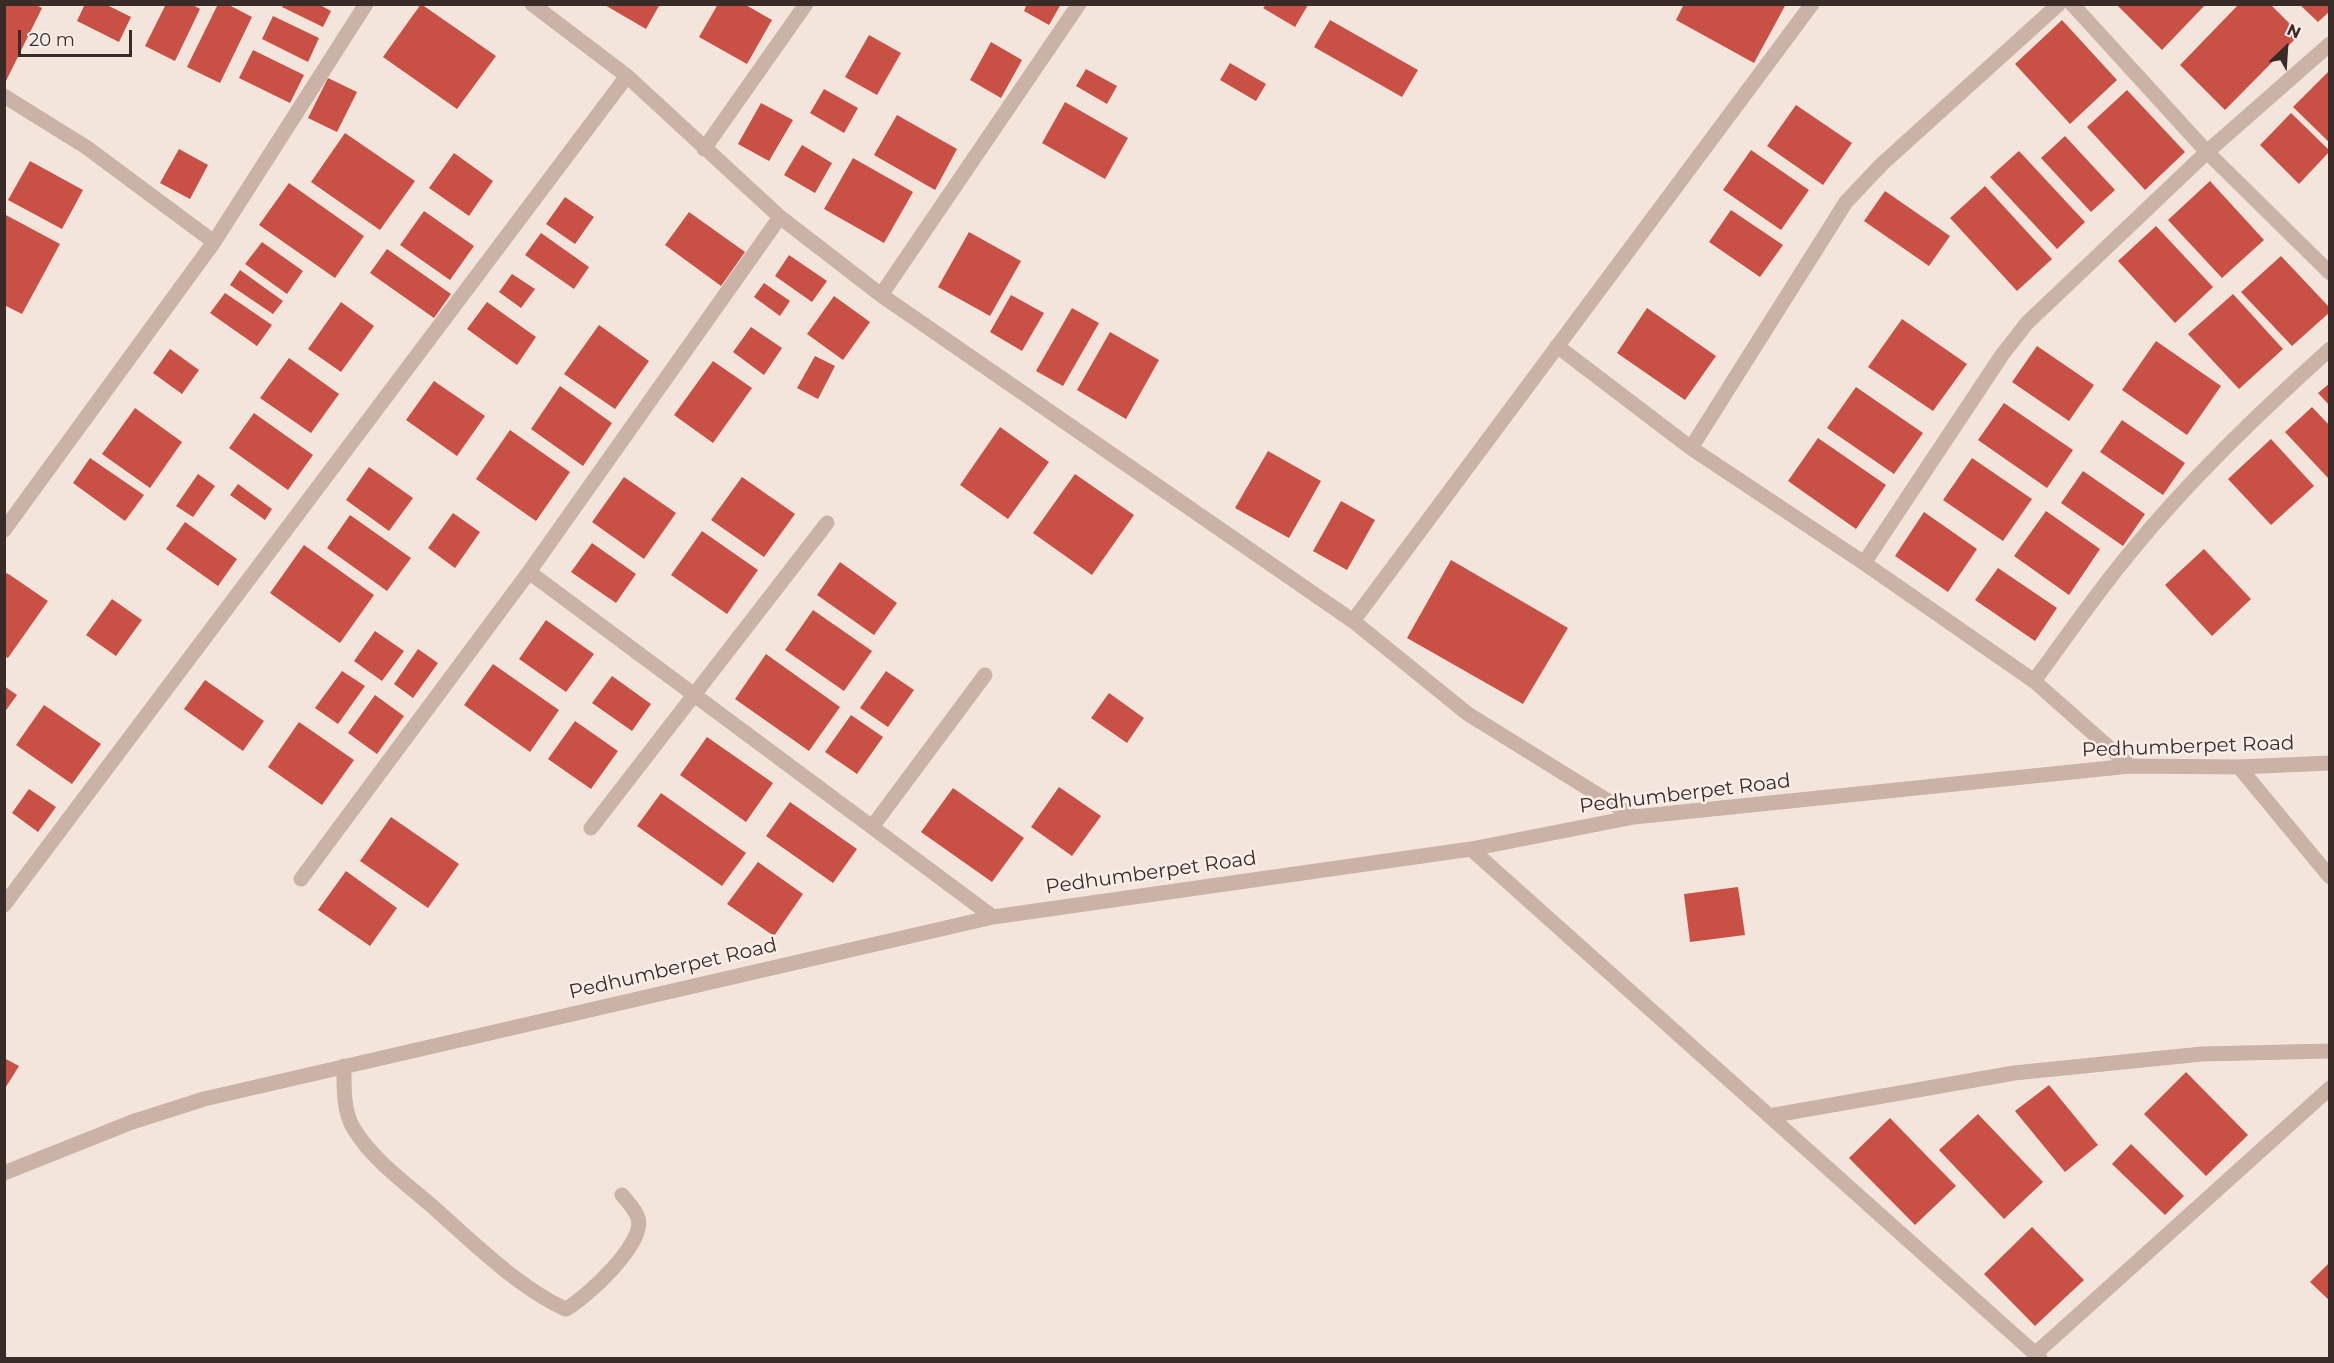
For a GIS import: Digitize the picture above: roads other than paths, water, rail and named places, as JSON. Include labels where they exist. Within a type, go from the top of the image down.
[{"type":"street","points":[[4,530],[214,242],[366,4]]},
{"type":"street","points":[[704,149],[806,4]]},
{"type":"street","points":[[881,295],[1079,4]]},
{"type":"street","points":[[1353,621],[1812,4]]},
{"type":"street","points":[[1691,448],[1846,202],[1882,164],[2059,4]]},
{"type":"street","points":[[2072,4],[2207,152],[2330,273]]},
{"type":"street","points":[[537,6],[627,76],[780,217],[881,295],[1353,621],[1468,714],[1634,817]]},
{"type":"street","points":[[1864,563],[2002,356],[2027,323],[2207,152],[2330,45]]},
{"type":"street","points":[[4,905],[627,76]]},
{"type":"street","points":[[4,96],[86,147],[214,242]]},
{"type":"street","points":[[302,879],[529,572],[780,217]]},
{"type":"street","points":[[1557,346],[1691,448],[1864,563],[2034,681],[2130,766]]},
{"type":"street","points":[[2034,681],[2129,554],[2204,468],[2273,400],[2330,350]]},
{"type":"street","points":[[591,828],[827,524]]},
{"type":"street","points":[[529,572],[993,917]]},
{"type":"street","points":[[872,827],[985,675]]},
{"type":"street","name":"Pedhumberpet Road","points":[[4,1173],[132,1122],[183,1106],[344,1066],[993,917],[1471,849],[1634,817],[2130,766],[2239,767],[2330,763]]},
{"type":"street","points":[[2239,767],[2330,877]]},
{"type":"street","points":[[1471,849],[2037,1356],[2330,1088]]},
{"type":"street","points":[[1769,1116],[2014,1073],[2202,1053],[2330,1051]]},
{"type":"street","points":[[344,1066],[344,1096],[352,1127],[375,1156],[477,1245],[548,1301],[566,1309],[578,1302],[626,1252],[638,1235],[638,1218],[622,1195]]}]
